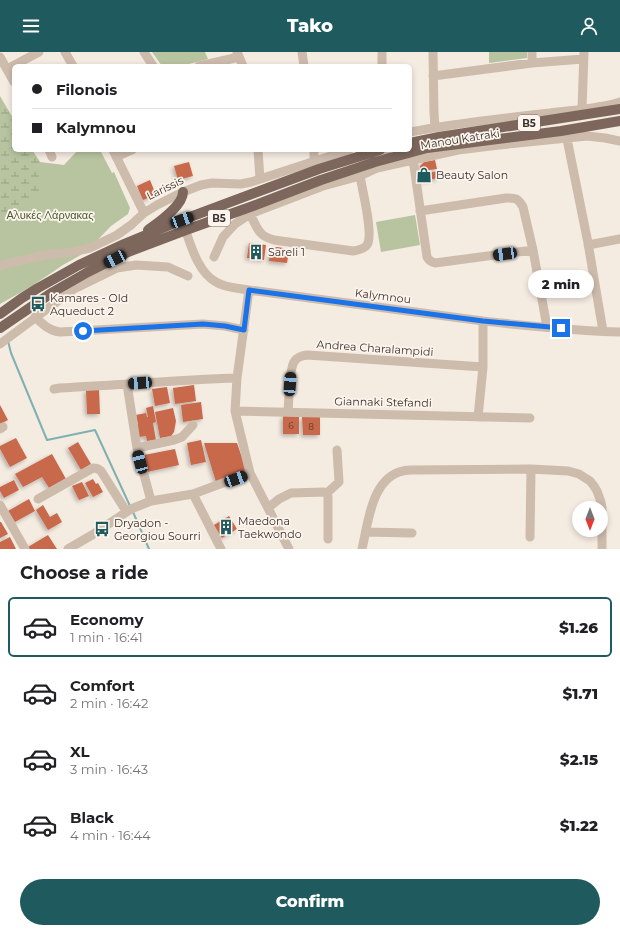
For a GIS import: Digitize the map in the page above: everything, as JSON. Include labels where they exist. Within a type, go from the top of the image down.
[{"type":"main road","name":"B5","points":[[412,143],[439,137],[620,109]]},
{"type":"main road","name":"B5","points":[[412,150],[561,131],[620,121]]},
{"type":"main road","name":"B5","points":[[0,314],[22,298],[79,265],[139,238],[182,220],[319,169],[374,152]]},
{"type":"main road","name":"B5","points":[[0,328],[53,292],[128,252],[253,206],[387,154],[400,152]]},
{"type":"main road","points":[[139,238],[178,206],[184,196],[184,192]]},
{"type":"street","points":[[16,64],[39,52]]},
{"type":"street","points":[[65,52],[72,64]]},
{"type":"street","points":[[144,52],[152,64]]},
{"type":"street","points":[[302,52],[304,64]]},
{"type":"street","points":[[382,52],[382,64]]},
{"type":"street","points":[[433,52],[435,127]]},
{"type":"street","points":[[532,52],[532,63]]},
{"type":"street","points":[[433,76],[584,55],[582,109]]},
{"type":"street","points":[[0,57],[12,78]]},
{"type":"street","points":[[209,64],[240,58]]},
{"type":"street","points":[[7,69],[12,66]]},
{"type":"street","points":[[412,132],[435,127],[582,109],[620,102]]},
{"type":"street","name":"Manou Katraki","points":[[214,257],[223,237],[235,224],[250,214],[323,186],[360,176],[377,168],[458,150],[499,145],[587,136],[620,141]]},
{"type":"street","points":[[567,138],[603,331]]},
{"type":"street","points":[[258,152],[260,179]]},
{"type":"street","points":[[314,152],[314,161]]},
{"type":"street","name":"Larissis","points":[[0,266],[45,255],[90,248],[117,235],[144,213],[157,205],[201,185],[212,183],[241,184],[251,182],[343,152]]},
{"type":"street","points":[[115,153],[144,213]]},
{"type":"street","points":[[413,159],[428,257],[431,262],[435,263],[533,250]]},
{"type":"street","points":[[250,214],[260,232],[266,238],[353,251],[360,250],[368,243],[369,236],[368,221],[360,176]]},
{"type":"street","points":[[420,211],[506,198],[515,198],[520,201],[523,207],[533,250],[547,327]]},
{"type":"street","name":"Kalymnou","points":[[182,220],[199,264],[216,283],[228,287],[483,321],[620,332]]},
{"type":"street","points":[[588,245],[620,239]]},
{"type":"street","points":[[0,344],[74,289],[117,268],[136,265],[168,268],[188,276]]},
{"type":"street","points":[[249,290],[237,378],[235,411],[250,473],[289,549]]},
{"type":"street","points":[[36,317],[47,328],[60,332],[203,324],[225,326],[244,330]]},
{"type":"street","points":[[478,417],[483,367],[483,321]]},
{"type":"street","name":"Andrea Charalampidi","points":[[288,412],[291,370],[295,361],[302,356],[307,355],[483,367]]},
{"type":"street","points":[[54,389],[194,379],[237,378]]},
{"type":"street","points":[[127,384],[137,448],[151,501]]},
{"type":"street","name":"Giannaki Stefandi","points":[[235,411],[530,418]]},
{"type":"street","points":[[137,448],[182,437],[193,425]]},
{"type":"street","points":[[327,493],[338,482],[337,450]]},
{"type":"street","points":[[38,499],[96,468],[101,471],[128,510]]},
{"type":"street","points":[[530,537],[531,469]]},
{"type":"street","points":[[362,549],[375,495],[386,480],[394,474],[411,470],[531,469],[573,472],[590,481],[597,491],[601,502],[602,549]]},
{"type":"street","points":[[68,549],[92,535],[128,510],[151,501],[193,494],[250,473]]},
{"type":"street","points":[[268,508],[279,498],[291,493],[321,491],[327,493]]},
{"type":"street","points":[[327,493],[328,540]]},
{"type":"street","points":[[193,494],[221,549]]},
{"type":"street","points":[[1,510],[25,549]]},
{"type":"street","points":[[366,532],[412,533]]},
{"type":"green space","points":[[152,52],[205,52],[208,59],[189,64],[161,64]]},
{"type":"green space","points":[[489,52],[527,52],[527,58],[489,63]]},
{"type":"green space","name":"Αλυκές Λάρνακας","points":[[0,96],[12,117],[12,152],[33,152],[40,162],[64,165],[76,152],[101,152],[112,173],[114,172],[130,208],[128,214],[111,226],[86,252],[0,304]]},
{"type":"green space","points":[[0,99],[12,117],[12,152],[33,152],[40,162],[40,190],[0,220]]},
{"type":"green space","points":[[415,215],[420,245],[381,252],[376,222]]},
{"type":"building","points":[[435,160],[437,169],[421,171],[420,166],[424,162]]},
{"type":"building","points":[[189,162],[193,176],[178,180],[174,166]]},
{"type":"building","points":[[438,171],[439,178],[422,181],[421,174]]},
{"type":"building","points":[[150,180],[156,195],[143,200],[137,186]]},
{"type":"building","name":"Sareli 1","points":[[249,243],[266,245],[264,260],[247,258]]},
{"type":"building","points":[[277,247],[289,251],[287,263],[269,261],[271,249]]},
{"type":"building","points":[[194,385],[196,401],[175,404],[173,388]]},
{"type":"building","points":[[167,387],[170,403],[155,406],[152,389]]},
{"type":"building","points":[[99,389],[100,414],[87,414],[86,390]]},
{"type":"building","points":[[201,402],[203,419],[183,422],[181,405]]},
{"type":"building","points":[[0,405],[8,420],[0,424]]},
{"type":"building","points":[[153,406],[156,422],[153,423],[156,440],[147,441],[146,436],[139,437],[136,426],[138,424],[136,415],[146,413],[148,417],[146,408]]},
{"type":"building","points":[[173,408],[176,421],[174,432],[171,436],[160,438],[155,412]]},
{"type":"building","points":[[283,416],[299,416],[299,434],[283,434]]},
{"type":"building","points":[[302,417],[320,417],[320,435],[303,435]]},
{"type":"building","points":[[16,438],[27,458],[10,467],[0,449],[0,446]]},
{"type":"building","points":[[201,440],[206,462],[191,465],[187,443]]},
{"type":"building","points":[[78,442],[91,464],[81,470],[68,448]]},
{"type":"building","points":[[204,443],[237,443],[247,472],[216,482]]},
{"type":"building","points":[[175,449],[179,465],[147,472],[144,455]]},
{"type":"building","points":[[52,454],[66,479],[49,488],[42,477],[23,487],[15,474]]},
{"type":"building","points":[[93,479],[96,484],[98,483],[103,492],[93,497],[85,483]]},
{"type":"building","points":[[14,480],[19,490],[4,498],[0,491],[0,487]]},
{"type":"building","points":[[82,482],[89,496],[79,500],[72,486]]},
{"type":"building","points":[[29,499],[35,511],[15,522],[8,511]]},
{"type":"building","points":[[43,505],[50,517],[57,513],[62,522],[48,530],[36,510]]},
{"type":"building","name":"Maedona Taekwondo","points":[[229,516],[237,529],[222,538],[214,525]]},
{"type":"building","points":[[0,522],[8,534],[0,538]]},
{"type":"building","points":[[48,535],[57,549],[29,549],[28,547]]},
{"type":"building","points":[[10,537],[16,549],[0,549],[0,542]]},
{"type":"waterway","points":[[8,341],[11,353],[47,440],[95,430],[130,506]]},
{"type":"waterway","points":[[133,512],[149,549]]},
{"type":"place","name":"Beauty Salon","points":[[424,175]]},
{"type":"place","name":"Sareli 1","points":[[256,252]]},
{"type":"place","name":"Kamares - Old Aqueduct 2","points":[[38,304]]},
{"type":"place","name":"Maedona Taekwondo","points":[[226,527]]},
{"type":"place","name":"Dryadon - Georgiou Sourri","points":[[102,529]]},
{"type":"route","points":[[83,331],[203,324],[225,326],[244,330],[249,290],[483,321],[561,328]]}]
